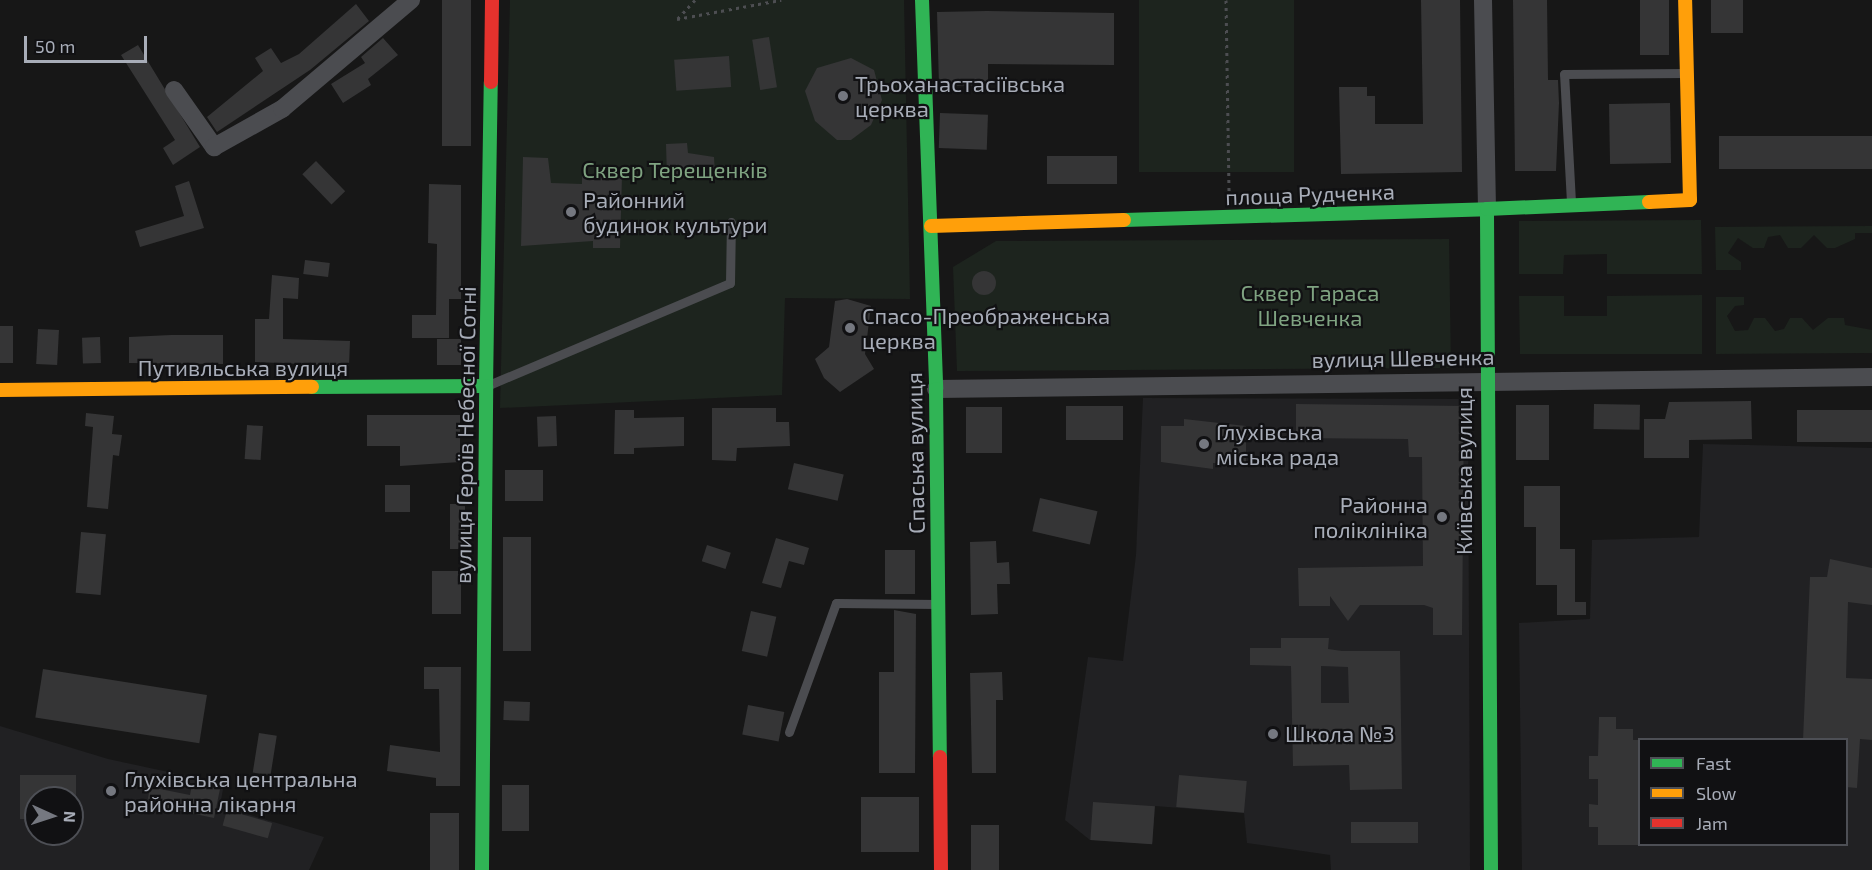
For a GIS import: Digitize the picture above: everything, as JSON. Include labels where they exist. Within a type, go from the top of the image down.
[{"type":"main road","name":"вулиця Героїв Небесної Сотні","points":[[482,870],[492,0]]},
{"type":"main road","name":"Спаська вулиця","points":[[922,0],[936,389],[941,870]]},
{"type":"main road","points":[[1685,0],[1686,73]]},
{"type":"main road","name":"площа Рудченка","points":[[931,226],[1487,209],[1690,200],[1686,73]]},
{"type":"main road","name":"Київська вулиця","points":[[1487,209],[1491,870]]},
{"type":"main road","name":"Путивльська вулиця","points":[[0,390],[486,386]]},
{"type":"street","points":[[174,90],[214,147],[282,108],[411,0]]},
{"type":"street","name":"Київська вулиця","points":[[1483,0],[1487,209]]},
{"type":"street","name":"вулиця Шевченка","points":[[936,389],[1488,380],[1872,377]]},
{"type":"lane","points":[[1572,205],[1564,74],[1686,73]]},
{"type":"lane","points":[[486,386],[730,284],[730,222]]},
{"type":"lane","points":[[789,732],[836,603],[938,604]]},
{"type":"path","points":[[695,0],[677,19],[782,0]]},
{"type":"path","points":[[1226,0],[1230,217]]},
{"type":"shaded area","points":[[1143,398],[1468,399],[1470,870],[1331,870],[1330,855],[1247,843],[1244,813],[1155,806],[1152,844],[1090,840],[1065,820],[1088,657],[1123,661],[1136,555]]},
{"type":"shaded area","points":[[1703,444],[1872,448],[1872,870],[1522,870],[1519,623],[1590,619],[1592,540],[1699,537]]},
{"type":"shaded area","name":"Глухівська центральна районна лікарня","points":[[0,726],[108,759],[224,784],[220,806],[324,837],[309,870],[0,870]]},
{"type":"green space","name":"Сквер Терещенків","points":[[510,0],[904,0],[910,299],[785,298],[782,395],[500,408]]},
{"type":"green space","points":[[1139,0],[1294,0],[1294,172],[1139,172]]},
{"type":"green space","points":[[1701,220],[1702,274],[1607,274],[1607,254],[1564,255],[1563,274],[1519,274],[1519,221]]},
{"type":"green space","points":[[1872,226],[1872,233],[1855,233],[1855,239],[1835,248],[1827,248],[1814,235],[1801,248],[1788,248],[1780,235],[1768,237],[1764,248],[1753,248],[1738,238],[1728,253],[1741,262],[1741,270],[1716,270],[1715,227]]},
{"type":"green space","name":"Сквер Тараса Шевченка","points":[[1449,239],[1451,368],[957,371],[953,267],[996,241]]},
{"type":"green space","points":[[1702,295],[1702,354],[1520,354],[1519,296],[1564,296],[1564,316],[1607,316],[1607,296]]},
{"type":"green space","points":[[1716,297],[1744,297],[1744,305],[1735,306],[1727,316],[1735,331],[1748,330],[1754,318],[1765,318],[1775,331],[1784,329],[1790,318],[1802,318],[1813,330],[1828,318],[1844,318],[1845,325],[1872,330],[1872,353],[1716,354]]},
{"type":"building","points":[[442,0],[471,0],[471,146],[442,146]]},
{"type":"building","points":[[1421,0],[1460,0],[1462,172],[1341,174],[1339,87],[1367,87],[1367,96],[1375,96],[1375,124],[1423,124]]},
{"type":"building","points":[[1513,0],[1547,0],[1548,80],[1558,80],[1556,171],[1515,171]]},
{"type":"building","points":[[1640,0],[1669,0],[1669,55],[1640,55]]},
{"type":"building","points":[[1711,0],[1743,0],[1743,33],[1711,33]]},
{"type":"building","points":[[356,4],[369,21],[310,70],[217,132],[207,117],[263,71],[255,58],[271,48],[281,63],[299,54]]},
{"type":"building","points":[[937,12],[1114,13],[1114,65],[988,64],[988,85],[939,86]]},
{"type":"building","points":[[769,37],[777,87],[760,90],[752,40]]},
{"type":"building","points":[[383,38],[398,55],[368,79],[371,85],[343,103],[331,84],[365,63],[361,57]]},
{"type":"building","points":[[138,45],[200,147],[173,165],[163,148],[175,140],[121,55]]},
{"type":"building","points":[[729,56],[731,87],[676,91],[674,60]]},
{"type":"building","name":"Трьоханастасіївська церква","points":[[851,58],[874,70],[882,100],[871,125],[851,140],[837,140],[815,121],[805,91],[817,68]]},
{"type":"building","points":[[1670,103],[1671,163],[1610,164],[1609,104]]},
{"type":"building","points":[[940,113],[988,115],[987,150],[939,148]]},
{"type":"building","points":[[1719,136],[1872,136],[1872,169],[1719,169]]},
{"type":"building","points":[[687,143],[688,153],[714,157],[715,175],[667,177],[666,144]]},
{"type":"building","points":[[1047,156],[1117,156],[1117,184],[1047,184]]},
{"type":"building","name":"Районний будинок культури","points":[[523,157],[548,158],[551,183],[582,184],[582,175],[622,176],[620,248],[593,248],[593,241],[521,246]]},
{"type":"building","points":[[316,161],[345,191],[332,204],[302,174]]},
{"type":"building","points":[[189,181],[204,228],[140,247],[135,231],[184,216],[175,186]]},
{"type":"building","points":[[429,184],[461,185],[461,299],[449,299],[449,338],[412,338],[412,315],[436,315],[437,244],[428,243]]},
{"type":"building","points":[[305,260],[330,263],[328,277],[303,274]]},
{"type":"building","points":[[984,271],[989,272],[995,278],[995,288],[989,294],[984,295],[979,294],[973,288],[972,283],[973,278],[979,272]]},
{"type":"building","points":[[272,275],[299,278],[298,299],[283,298],[283,339],[350,341],[349,366],[255,362],[255,319],[269,319]]},
{"type":"building","name":"Спасо-Преображенська церква","points":[[847,299],[871,306],[865,354],[874,369],[840,392],[824,378],[815,359],[829,347],[835,301]]},
{"type":"building","points":[[0,326],[13,326],[13,363],[0,363]]},
{"type":"building","points":[[38,329],[59,330],[57,365],[36,364]]},
{"type":"building","points":[[223,335],[223,364],[129,363],[129,337]]},
{"type":"building","points":[[100,337],[101,363],[83,364],[82,338]]},
{"type":"building","points":[[437,339],[461,339],[461,365],[437,365]]},
{"type":"building","points":[[1751,401],[1752,439],[1689,440],[1689,458],[1644,458],[1644,419],[1665,419],[1669,402]]},
{"type":"building","points":[[1296,404],[1464,406],[1462,635],[1433,635],[1433,608],[1424,605],[1360,605],[1348,621],[1330,596],[1330,606],[1299,606],[1298,568],[1423,566],[1422,457],[1409,457],[1408,439],[1296,438]]},
{"type":"building","points":[[1594,404],[1640,405],[1640,430],[1594,429]]},
{"type":"building","points":[[1516,405],[1549,405],[1549,460],[1516,460]]},
{"type":"building","points":[[1066,406],[1123,406],[1123,440],[1066,440]]},
{"type":"building","points":[[966,407],[1002,407],[1002,453],[966,453]]},
{"type":"building","points":[[712,408],[776,408],[776,422],[789,422],[790,446],[737,448],[736,461],[712,460]]},
{"type":"building","points":[[615,410],[634,410],[634,418],[684,417],[684,446],[634,448],[634,454],[614,454]]},
{"type":"building","points":[[1797,410],[1872,410],[1872,442],[1797,442]]},
{"type":"building","points":[[86,413],[114,416],[112,434],[122,435],[119,456],[113,455],[108,509],[87,507],[93,427],[85,426]]},
{"type":"building","points":[[367,415],[460,415],[460,462],[400,466],[400,446],[367,446]]},
{"type":"building","points":[[556,416],[557,446],[538,447],[537,417]]},
{"type":"building","name":"Глухівська міська рада","points":[[1184,419],[1246,426],[1246,463],[1213,463],[1213,469],[1161,462],[1161,426],[1184,426]]},
{"type":"building","points":[[247,425],[263,426],[261,460],[245,459]]},
{"type":"building","points":[[794,463],[844,474],[838,501],[788,489]]},
{"type":"building","points":[[505,470],[543,470],[543,501],[505,501]]},
{"type":"building","points":[[385,485],[410,485],[410,512],[385,512]]},
{"type":"building","points":[[1524,486],[1560,486],[1560,549],[1575,549],[1575,602],[1586,602],[1586,615],[1557,615],[1557,585],[1536,585],[1536,527],[1524,527]]},
{"type":"building","points":[[1040,498],[1097,511],[1090,544],[1032,531]]},
{"type":"building","points":[[450,504],[465,504],[465,549],[450,549]]},
{"type":"building","points":[[81,532],[106,534],[101,595],[76,593]]},
{"type":"building","points":[[503,537],[531,537],[531,651],[503,651]]},
{"type":"building","points":[[776,538],[809,548],[804,565],[789,561],[781,588],[762,583]]},
{"type":"building","points":[[996,541],[997,563],[1009,562],[1010,584],[997,584],[998,614],[971,615],[970,542]]},
{"type":"building","points":[[707,545],[731,553],[726,569],[702,561]]},
{"type":"building","points":[[885,550],[915,550],[915,594],[885,594]]},
{"type":"building","points":[[1830,559],[1872,568],[1872,605],[1848,602],[1846,678],[1872,679],[1872,740],[1860,739],[1857,788],[1848,787],[1848,738],[1803,738],[1810,577],[1827,577]]},
{"type":"building","points":[[432,571],[461,571],[461,614],[432,614]]},
{"type":"building","points":[[894,610],[916,614],[915,773],[879,773],[879,672],[894,672]]},
{"type":"building","points":[[751,611],[776,617],[767,657],[742,651]]},
{"type":"building","points":[[1281,638],[1329,638],[1328,649],[1400,651],[1402,789],[1350,790],[1349,765],[1293,766],[1291,666],[1250,665],[1250,648],[1281,648]],"holes":[[[1321,666],[1348,667],[1349,703],[1321,703]]]},
{"type":"building","points":[[424,667],[461,667],[460,786],[436,786],[436,778],[387,771],[390,745],[440,752],[439,689],[424,689]]},
{"type":"building","points":[[43,669],[207,695],[199,743],[35,717]]},
{"type":"building","points":[[1002,672],[1003,700],[996,700],[996,773],[972,773],[970,673]]},
{"type":"building","points":[[504,701],[530,702],[529,721],[503,720]]},
{"type":"building","points":[[748,705],[784,712],[779,742],[742,734]]},
{"type":"building","points":[[1599,717],[1616,717],[1616,729],[1633,729],[1633,740],[1638,740],[1638,845],[1598,845],[1598,827],[1589,827],[1589,804],[1598,805],[1598,779],[1589,779],[1589,756],[1598,756]]},
{"type":"building","points":[[259,733],[277,736],[271,775],[253,773]]},
{"type":"building","points":[[20,775],[76,775],[76,786],[24,786],[24,819],[20,819]]},
{"type":"building","points":[[1179,775],[1247,781],[1244,813],[1176,807]]},
{"type":"building","points":[[192,784],[220,789],[214,818],[147,804],[150,787],[190,795]]},
{"type":"building","points":[[502,785],[529,785],[529,831],[502,831]]},
{"type":"building","points":[[861,797],[919,797],[919,852],[861,852]]},
{"type":"building","points":[[1093,802],[1155,806],[1152,844],[1090,840]]},
{"type":"building","points":[[227,810],[272,823],[268,838],[223,825]]},
{"type":"building","points":[[430,813],[459,813],[459,870],[430,870]]},
{"type":"building","points":[[1351,822],[1418,822],[1418,843],[1351,843]]},
{"type":"building","points":[[971,825],[999,825],[999,870],[971,870]]},
{"type":"traffic: fast","points":[[922,0],[936,389],[940,757]]},
{"type":"traffic: fast","points":[[312,387],[486,386],[491,82]]},
{"type":"traffic: fast","points":[[1491,870],[1487,209],[1649,202]]},
{"type":"traffic: fast","points":[[1124,220],[1487,209]]},
{"type":"traffic: fast","points":[[482,870],[486,386]]},
{"type":"traffic: slow","points":[[1649,202],[1690,200],[1685,0]]},
{"type":"traffic: slow","points":[[931,226],[1124,220]]},
{"type":"traffic: slow","points":[[0,390],[312,387]]},
{"type":"traffic: jam","points":[[491,82],[492,0]]},
{"type":"traffic: jam","points":[[940,757],[941,870]]},
{"type":"place","name":"Трьоханастасіївська церква","points":[[843,96]]},
{"type":"place","name":"Районний будинок культури","points":[[571,212]]},
{"type":"place","name":"Спасо-Преображенська церква","points":[[850,328]]},
{"type":"place","name":"Глухівська міська рада","points":[[1204,444]]},
{"type":"place","name":"Районна поліклініка","points":[[1442,517]]},
{"type":"place","name":"Школа №3","points":[[1273,734]]},
{"type":"place","name":"Глухівська центральна районна лікарня","points":[[111,791]]}]
